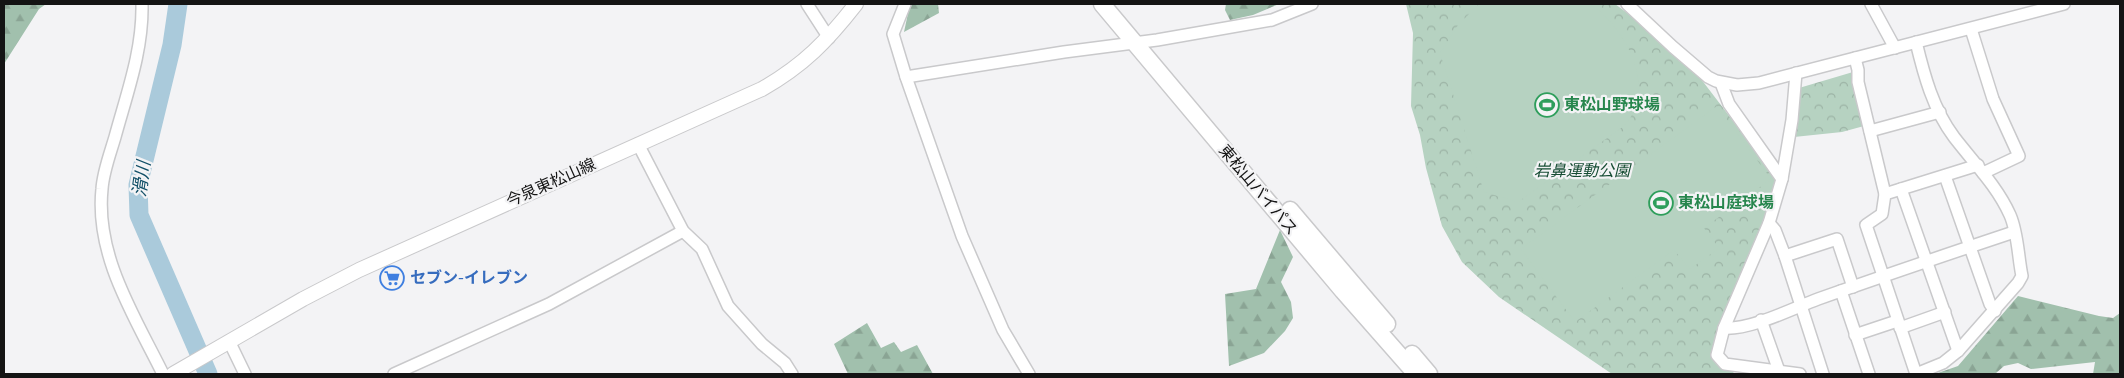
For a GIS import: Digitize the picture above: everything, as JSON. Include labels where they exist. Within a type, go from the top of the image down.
[{"type":"highway","name":"東松山バイパス","points":[[1102,4],[1140,42],[1429,374]]},
{"type":"highway","name":"東松山バイパス","points":[[1115,4],[1140,42],[1343,291],[1416,374]]},
{"type":"main road","name":"今泉東松山線","points":[[173,374],[304,299],[359,270],[762,89],[805,61],[829,38],[856,4]]},
{"type":"street","points":[[142,4],[139,47],[102,189],[102,218],[107,248],[116,277],[163,374]]},
{"type":"street","points":[[807,4],[829,38]]},
{"type":"street","points":[[905,4],[893,34],[906,77],[962,236],[1003,330],[1029,374]]},
{"type":"street","points":[[906,77],[1272,20],[1312,4]]},
{"type":"street","points":[[1627,4],[1708,77],[1721,83],[1748,85],[2064,4]]},
{"type":"street","points":[[1871,4],[1895,48]]},
{"type":"street","points":[[1885,194],[1945,176],[1981,169],[2019,156],[1993,100],[1971,29]]},
{"type":"street","points":[[1855,58],[1858,82],[1885,194],[1882,214],[1866,225],[1916,374],[1943,363],[1958,351],[1995,311],[2022,276],[2011,217],[1981,169],[1954,137],[1940,112],[1928,88],[1916,42]]},
{"type":"street","points":[[1796,73],[1792,120],[1782,179],[1769,223],[1724,328],[1717,355],[1725,364],[1800,374]]},
{"type":"street","points":[[1721,83],[1729,104],[1782,179]]},
{"type":"street","points":[[1870,131],[1940,112]]},
{"type":"street","points":[[638,144],[682,231],[702,249],[728,306],[762,344],[785,363],[792,374]]},
{"type":"street","points":[[1945,176],[1990,304],[1995,311]]},
{"type":"street","points":[[1901,189],[1958,351]]},
{"type":"street","points":[[1769,223],[1776,230],[1823,374]]},
{"type":"street","points":[[394,374],[550,304],[682,231]]},
{"type":"street","points":[[1724,328],[1734,328],[1761,320],[1853,286],[2014,232]]},
{"type":"street","points":[[1785,256],[1836,239],[1853,286]]},
{"type":"street","points":[[1840,291],[1869,374]]},
{"type":"street","points":[[1856,335],[1945,312]]},
{"type":"street","points":[[1761,320],[1779,371]]},
{"type":"street","points":[[229,341],[245,374]]},
{"type":"green space","points":[[4,4],[46,4],[39,9],[4,64]]},
{"type":"green space","points":[[910,4],[938,4],[939,13],[904,32]]},
{"type":"green space","points":[[1226,4],[1279,4],[1253,15],[1230,20],[1225,10]]},
{"type":"green space","name":"岩鼻運動公園","points":[[1406,4],[1615,4],[1630,15],[1701,79],[1779,181],[1714,355],[1735,368],[1733,374],[1612,374],[1499,297],[1462,262],[1442,226],[1411,106],[1413,33]]},
{"type":"green space","name":"東松山野球場","points":[[1479,4],[1590,4],[1615,28],[1626,43],[1638,77],[1638,94],[1634,111],[1624,126],[1518,202],[1484,192],[1440,53],[1458,25]]},
{"type":"green space","points":[[1853,72],[1852,83],[1864,126],[1842,132],[1794,137],[1799,88]]},
{"type":"green space","name":"東松山庭球場","points":[[1717,106],[1771,179],[1704,228],[1719,248],[1690,269],[1674,250],[1575,322],[1521,249]]},
{"type":"green space","points":[[1280,230],[1293,257],[1281,282],[1291,302],[1293,318],[1285,331],[1264,353],[1229,366],[1225,294],[1256,289]]},
{"type":"green space","points":[[2018,296],[2099,316],[2113,318],[2120,313],[2120,374],[2093,374],[2095,362],[2031,369],[2018,363],[2004,366],[1995,374],[1935,374],[1958,366]]},
{"type":"green space","points":[[867,323],[881,348],[894,342],[901,352],[917,345],[933,374],[848,374],[834,344]]},
{"type":"waterway","name":"滑川","points":[[178,4],[172,45],[138,185],[139,215],[208,374]]},
{"type":"place","name":"東松山野球場","points":[[1547,105]]},
{"type":"place","name":"東松山庭球場","points":[[1661,203]]},
{"type":"place","name":"セブン-イレブン","points":[[392,278]]}]
